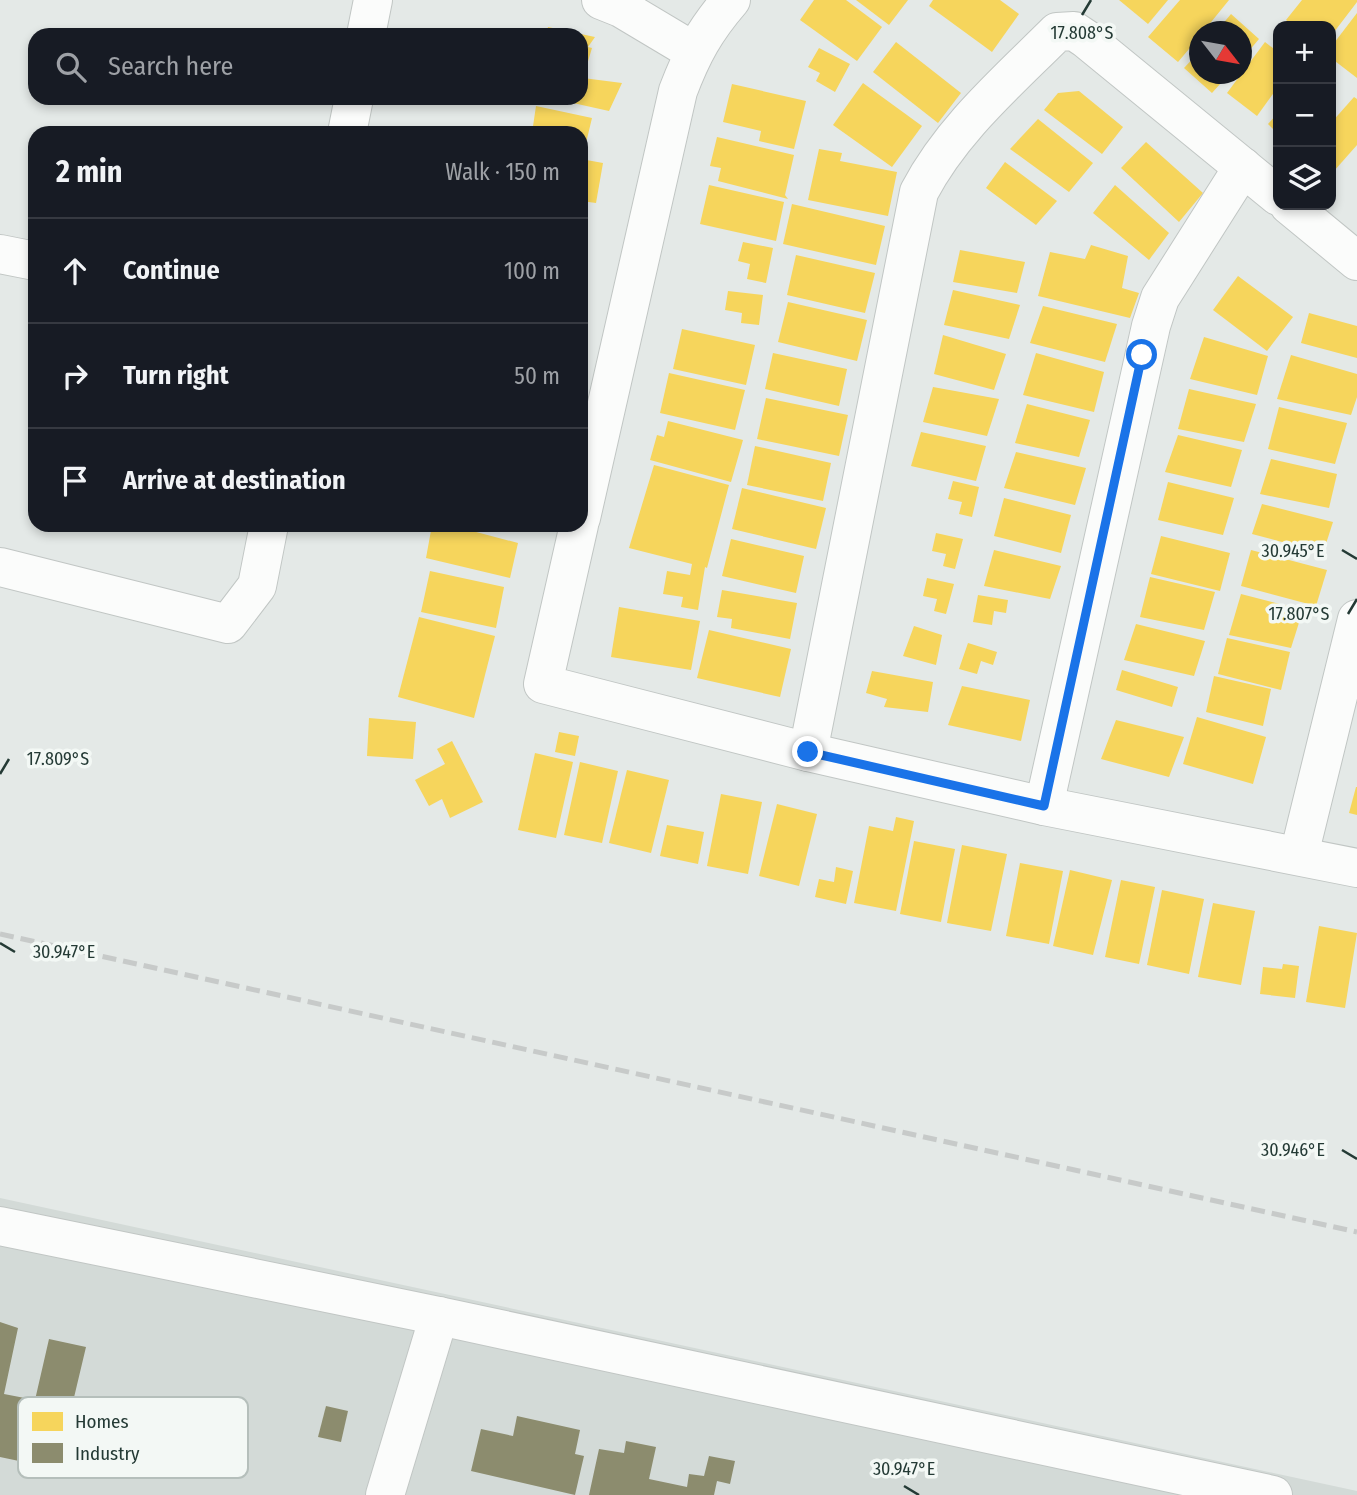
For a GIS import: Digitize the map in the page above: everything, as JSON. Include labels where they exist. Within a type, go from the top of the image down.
[{"type":"street","points":[[367,28],[373,0]]},
{"type":"street","points":[[601,0],[621,8],[693,51]]},
{"type":"street","points":[[588,486],[678,91],[693,51],[731,0]]},
{"type":"street","points":[[808,752],[919,192],[933,164],[952,138],[1058,32],[1074,32],[1273,192]]},
{"type":"street","points":[[348,126],[353,105]]},
{"type":"street","points":[[1044,806],[1151,326],[1160,298],[1244,167]]},
{"type":"street","points":[[1295,210],[1357,261]]},
{"type":"street","points":[[0,254],[28,260]]},
{"type":"street","points":[[0,567],[228,624],[257,586],[268,532]]},
{"type":"street","points":[[577,532],[543,684],[808,752],[1044,806],[1357,868]]},
{"type":"street","points":[[1299,855],[1357,619]]},
{"type":"street","points":[[0,1226],[439,1316],[1273,1495]]},
{"type":"street","points":[[385,1495],[439,1316]]},
{"type":"shaded area","points":[[0,1198],[1357,1491],[1357,1495],[0,1495]]},
{"type":"building: Homes","points":[[814,0],[846,0],[882,27],[857,61],[800,20]]},
{"type":"building: Homes","points":[[856,0],[908,0],[889,25]]},
{"type":"building: Homes","points":[[933,0],[1000,0],[1019,14],[992,52],[929,6]]},
{"type":"building: Homes","points":[[1119,0],[1168,0],[1148,24]]},
{"type":"building: Homes","points":[[1180,0],[1229,0],[1212,21],[1189,21],[1189,49],[1178,62],[1148,37]]},
{"type":"building: Homes","points":[[1302,0],[1357,0],[1336,29],[1336,21],[1286,20]]},
{"type":"building: Homes","points":[[1357,13],[1357,78],[1336,62],[1336,40]]},
{"type":"building: Homes","points":[[1231,14],[1239,21],[1225,21]]},
{"type":"building: Homes","points":[[1252,33],[1259,39],[1252,47]]},
{"type":"building: Homes","points":[[588,36],[595,37],[588,47]]},
{"type":"building: Homes","points":[[896,42],[961,93],[938,123],[873,72]]},
{"type":"building: Homes","points":[[1265,42],[1273,48],[1273,94],[1257,116],[1227,93],[1234,84],[1252,84],[1252,59]]},
{"type":"building: Homes","points":[[819,48],[850,64],[835,92],[816,81],[820,73],[808,67]]},
{"type":"building: Homes","points":[[588,79],[622,83],[609,111],[582,105],[588,105]]},
{"type":"building: Homes","points":[[863,83],[922,126],[892,167],[833,125]]},
{"type":"building: Homes","points":[[732,84],[806,101],[794,149],[759,141],[761,131],[723,122]]},
{"type":"building: Homes","points":[[1202,84],[1220,84],[1212,93]]},
{"type":"building: Homes","points":[[1079,91],[1123,127],[1102,154],[1044,110],[1058,93]]},
{"type":"building: Homes","points":[[1354,97],[1357,99],[1357,145],[1336,169],[1336,147],[1336,117]]},
{"type":"building: Homes","points":[[536,106],[592,118],[588,135],[588,126],[533,126]]},
{"type":"building: Homes","points":[[1038,119],[1093,163],[1069,192],[1010,149]]},
{"type":"building: Homes","points":[[717,137],[794,155],[785,195],[788,199],[718,181],[721,168],[710,166]]},
{"type":"building: Homes","points":[[1146,142],[1203,193],[1179,222],[1121,168]]},
{"type":"building: Homes","points":[[819,149],[842,153],[840,161],[897,172],[888,216],[808,200]]},
{"type":"building: Homes","points":[[588,160],[603,163],[596,203],[588,202]]},
{"type":"building: Homes","points":[[1005,162],[1057,201],[1036,225],[986,188]]},
{"type":"building: Homes","points":[[709,185],[784,202],[776,241],[700,224]]},
{"type":"building: Homes","points":[[1115,185],[1169,233],[1149,260],[1093,213]]},
{"type":"building: Homes","points":[[792,204],[885,226],[876,265],[783,244]]},
{"type":"building: Homes","points":[[743,242],[773,248],[766,283],[747,279],[750,264],[738,261]]},
{"type":"building: Homes","points":[[1091,245],[1128,256],[1122,288],[1139,293],[1130,318],[1038,296],[1050,252],[1085,259]]},
{"type":"building: Homes","points":[[960,250],[1025,262],[1017,293],[953,282]]},
{"type":"building: Homes","points":[[796,255],[875,273],[865,313],[787,295]]},
{"type":"building: Homes","points":[[1238,276],[1293,317],[1267,351],[1213,310]]},
{"type":"building: Homes","points":[[953,290],[1020,305],[1009,339],[944,325]]},
{"type":"building: Homes","points":[[728,291],[763,295],[759,325],[741,323],[742,313],[725,310]]},
{"type":"building: Homes","points":[[788,302],[867,320],[857,361],[778,342]]},
{"type":"building: Homes","points":[[1043,306],[1117,324],[1105,362],[1030,343]]},
{"type":"building: Homes","points":[[1309,313],[1357,326],[1357,358],[1301,343]]},
{"type":"building: Homes","points":[[682,329],[755,345],[746,385],[673,369]]},
{"type":"building: Homes","points":[[943,335],[1006,354],[994,390],[934,374]]},
{"type":"building: Homes","points":[[1204,337],[1268,356],[1257,395],[1190,379]]},
{"type":"building: Homes","points":[[773,353],[847,369],[839,406],[765,389]]},
{"type":"building: Homes","points":[[1036,353],[1104,372],[1094,412],[1023,395]]},
{"type":"building: Homes","points":[[1291,355],[1357,374],[1357,397],[1351,415],[1277,399]]},
{"type":"building: Homes","points":[[669,373],[745,390],[735,430],[660,413]]},
{"type":"building: Homes","points":[[933,387],[999,399],[987,436],[923,422]]},
{"type":"building: Homes","points":[[1189,389],[1256,404],[1244,442],[1178,429]]},
{"type":"building: Homes","points":[[766,398],[848,415],[839,456],[757,439]]},
{"type":"building: Homes","points":[[1027,404],[1090,420],[1079,457],[1015,443]]},
{"type":"building: Homes","points":[[1279,407],[1347,423],[1335,464],[1268,449]]},
{"type":"building: Homes","points":[[668,421],[743,440],[731,482],[650,460],[657,435],[664,437]]},
{"type":"building: Homes","points":[[921,432],[986,446],[976,481],[911,466]]},
{"type":"building: Homes","points":[[1178,435],[1242,450],[1231,487],[1165,472]]},
{"type":"building: Homes","points":[[755,446],[831,463],[823,501],[747,485]]},
{"type":"building: Homes","points":[[1016,452],[1086,468],[1075,505],[1004,488]]},
{"type":"building: Homes","points":[[1271,459],[1337,474],[1329,508],[1260,494]]},
{"type":"building: Homes","points":[[654,465],[729,485],[707,568],[705,567],[698,610],[681,607],[683,597],[663,594],[667,571],[690,575],[692,564],[629,548]]},
{"type":"building: Homes","points":[[953,481],[979,487],[972,517],[959,514],[962,502],[948,499]]},
{"type":"building: Homes","points":[[1168,482],[1234,498],[1223,535],[1158,520]]},
{"type":"building: Homes","points":[[742,488],[826,508],[816,549],[732,529]]},
{"type":"building: Homes","points":[[1004,498],[1071,515],[1061,553],[994,536]]},
{"type":"building: Homes","points":[[1262,504],[1333,522],[1323,553],[1252,534]]},
{"type":"building: Homes","points":[[431,532],[476,532],[518,543],[510,578],[426,558]]},
{"type":"building: Homes","points":[[936,533],[963,539],[955,569],[943,566],[946,554],[932,551]]},
{"type":"building: Homes","points":[[1161,536],[1230,553],[1220,591],[1151,574]]},
{"type":"building: Homes","points":[[731,539],[804,556],[796,593],[722,576]]},
{"type":"building: Homes","points":[[994,550],[1061,566],[1050,599],[984,586]]},
{"type":"building: Homes","points":[[1251,550],[1327,570],[1316,606],[1241,586]]},
{"type":"building: Homes","points":[[430,571],[504,587],[496,628],[421,612]]},
{"type":"building: Homes","points":[[1150,577],[1215,592],[1204,630],[1140,617]]},
{"type":"building: Homes","points":[[927,578],[954,584],[946,614],[934,611],[937,599],[923,596]]},
{"type":"building: Homes","points":[[722,590],[797,603],[790,639],[731,628],[732,619],[717,617]]},
{"type":"building: Homes","points":[[1241,594],[1303,610],[1291,648],[1229,635]]},
{"type":"building: Homes","points":[[978,595],[1008,600],[1006,613],[994,611],[992,625],[973,622]]},
{"type":"building: Homes","points":[[619,607],[700,621],[691,670],[611,657]]},
{"type":"building: Homes","points":[[419,617],[495,636],[474,718],[398,697]]},
{"type":"building: Homes","points":[[1136,624],[1205,641],[1194,676],[1124,660]]},
{"type":"building: Homes","points":[[914,626],[942,635],[936,665],[903,656]]},
{"type":"building: Homes","points":[[709,630],[791,649],[780,697],[697,678]]},
{"type":"building: Homes","points":[[1227,638],[1290,652],[1281,690],[1218,674]]},
{"type":"building: Homes","points":[[968,643],[997,652],[993,665],[981,661],[977,674],[959,669]]},
{"type":"building: Homes","points":[[1122,670],[1178,687],[1172,707],[1116,690]]},
{"type":"building: Homes","points":[[872,671],[933,682],[928,712],[884,707],[887,699],[866,693]]},
{"type":"building: Homes","points":[[1214,676],[1271,689],[1263,726],[1206,712]]},
{"type":"building: Homes","points":[[962,686],[1030,700],[1021,741],[948,725]]},
{"type":"building: Homes","points":[[1197,717],[1266,737],[1253,784],[1183,764]]},
{"type":"building: Homes","points":[[369,718],[416,722],[413,759],[367,756]]},
{"type":"building: Homes","points":[[1116,720],[1184,737],[1169,777],[1101,759]]},
{"type":"building: Homes","points":[[559,732],[579,736],[575,756],[555,752]]},
{"type":"building: Homes","points":[[452,741],[483,802],[450,818],[442,799],[429,806],[415,780],[445,764],[437,749]]},
{"type":"building: Homes","points":[[535,753],[573,762],[556,838],[518,830]]},
{"type":"building: Homes","points":[[580,762],[618,771],[602,843],[564,835]]},
{"type":"building: Homes","points":[[627,770],[669,780],[651,853],[609,843]]},
{"type":"building: Homes","points":[[1357,787],[1357,815],[1349,813]]},
{"type":"building: Homes","points":[[721,794],[762,802],[748,874],[707,866]]},
{"type":"building: Homes","points":[[777,804],[817,814],[799,886],[759,876]]},
{"type":"building: Homes","points":[[896,817],[914,821],[896,911],[854,903],[869,826],[893,831]]},
{"type":"building: Homes","points":[[667,825],[704,832],[698,864],[660,856]]},
{"type":"building: Homes","points":[[914,841],[955,849],[941,922],[900,914]]},
{"type":"building: Homes","points":[[962,845],[1007,854],[991,931],[947,923]]},
{"type":"building: Homes","points":[[1020,863],[1063,871],[1049,944],[1006,936]]},
{"type":"building: Homes","points":[[836,867],[853,871],[846,904],[815,897],[819,879],[834,882]]},
{"type":"building: Homes","points":[[1070,870],[1112,880],[1093,955],[1053,946]]},
{"type":"building: Homes","points":[[1121,880],[1155,887],[1139,964],[1105,957]]},
{"type":"building: Homes","points":[[1162,890],[1204,899],[1189,974],[1147,965]]},
{"type":"building: Homes","points":[[1213,903],[1255,911],[1241,985],[1198,977]]},
{"type":"building: Homes","points":[[1319,926],[1357,933],[1345,1008],[1306,1002]]},
{"type":"building: Homes","points":[[1283,964],[1299,966],[1295,998],[1260,994],[1263,967],[1282,969]]},
{"type":"building: Industry","points":[[0,1322],[18,1328],[4,1394],[20,1397],[18,1461],[0,1457]]},
{"type":"building: Industry","points":[[49,1339],[86,1347],[74,1397],[36,1397]]},
{"type":"building: Industry","points":[[326,1406],[348,1411],[341,1442],[318,1437]]},
{"type":"building: Industry","points":[[517,1416],[580,1430],[575,1454],[584,1456],[575,1495],[471,1471],[481,1429],[513,1436]]},
{"type":"building: Industry","points":[[626,1441],[656,1447],[649,1479],[687,1487],[689,1474],[704,1476],[709,1456],[735,1461],[730,1484],[717,1481],[714,1495],[589,1495],[599,1449],[624,1453]]},
{"type":"railway","points":[[0,934],[1357,1232]]},
{"type":"route","points":[[808,752],[1044,806],[1142,355]]}]
